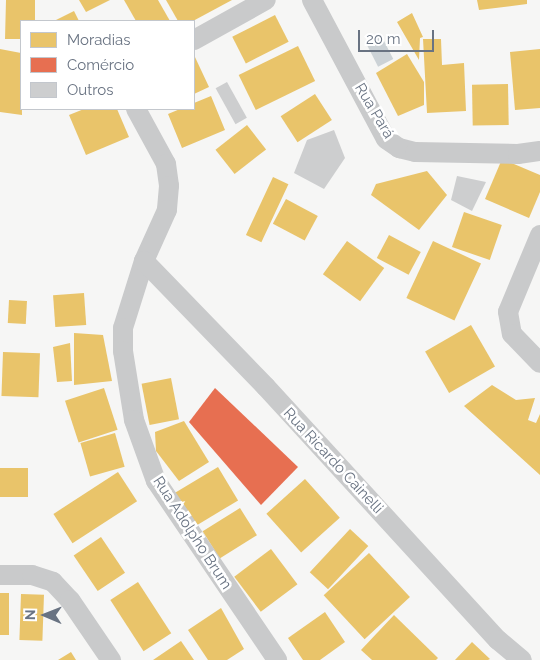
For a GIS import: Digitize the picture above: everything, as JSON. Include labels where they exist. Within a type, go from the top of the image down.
[{"type":"street","points":[[195,39],[266,0]]},
{"type":"street","name":"Rua Pará","points":[[312,0],[386,139],[399,148],[415,152],[518,154],[540,151]]},
{"type":"street","name":"Rua Adolpho Brum","points":[[137,110],[166,164],[169,186],[167,210],[144,261],[123,328],[123,351],[134,420],[156,481],[277,660]]},
{"type":"street","points":[[540,235],[508,312],[512,334],[540,363]]},
{"type":"street","name":"Rua Ricardo Cainelli","points":[[144,261],[266,388],[498,640],[522,660]]},
{"type":"street","points":[[0,575],[32,575],[53,582],[66,595],[111,660]]},
{"type":"shaded area","points":[[381,35],[393,59],[378,67],[366,43]]},
{"type":"building: Moradias","points":[[6,0],[35,0],[35,20],[20,20],[20,39],[5,39]]},
{"type":"building: Moradias","points":[[79,0],[110,0],[86,12]]},
{"type":"building: Moradias","points":[[124,0],[158,0],[169,20],[135,20]]},
{"type":"building: Moradias","points":[[166,0],[232,0],[195,20],[177,20]]},
{"type":"building: Moradias","points":[[477,0],[527,0],[527,4],[479,10]]},
{"type":"building: Moradias","points":[[74,11],[78,20],[56,20]]},
{"type":"building: Moradias","points":[[412,13],[423,37],[420,38],[419,60],[397,22]]},
{"type":"building: Moradias","points":[[275,15],[289,42],[246,64],[232,37]]},
{"type":"building: Moradias","points":[[423,39],[441,39],[442,65],[464,63],[466,111],[427,113]]},
{"type":"building: Moradias","points":[[298,46],[315,81],[256,110],[239,75]]},
{"type":"building: Moradias","points":[[0,49],[20,53],[20,110],[22,110],[22,115],[0,112]]},
{"type":"building: Moradias","points":[[540,49],[540,108],[515,110],[510,52]]},
{"type":"building: Moradias","points":[[407,54],[424,82],[424,105],[398,116],[376,73]]},
{"type":"building: Moradias","points":[[195,57],[209,87],[195,94]]},
{"type":"building: Moradias","points":[[508,84],[509,125],[473,126],[472,85]]},
{"type":"building: Moradias","points":[[315,94],[332,120],[297,142],[281,116]]},
{"type":"building: Moradias","points":[[211,96],[225,130],[182,148],[168,114],[178,110],[195,110],[195,103]]},
{"type":"building: Moradias","points":[[82,110],[117,110],[129,137],[86,155],[69,115]]},
{"type":"building: Moradias","points":[[247,125],[266,149],[235,174],[215,150]]},
{"type":"building: Moradias","points":[[502,159],[540,175],[540,192],[529,218],[485,199]]},
{"type":"building: Moradias","points":[[427,171],[447,195],[419,230],[371,195],[376,184]]},
{"type":"building: Moradias","points":[[273,177],[288,184],[261,242],[246,235]]},
{"type":"building: Moradias","points":[[286,199],[318,216],[305,241],[273,224]]},
{"type":"building: Moradias","points":[[464,212],[502,225],[490,260],[452,247]]},
{"type":"building: Moradias","points":[[389,235],[421,252],[409,275],[377,258]]},
{"type":"building: Moradias","points":[[347,241],[384,268],[360,301],[323,274]]},
{"type":"building: Moradias","points":[[433,241],[481,263],[454,320],[406,298]]},
{"type":"building: Moradias","points":[[84,293],[86,325],[55,327],[53,295]]},
{"type":"building: Moradias","points":[[9,300],[27,301],[26,324],[8,323]]},
{"type":"building: Moradias","points":[[471,325],[495,367],[449,393],[425,352]]},
{"type":"building: Moradias","points":[[74,333],[103,335],[112,381],[74,385]]},
{"type":"building: Moradias","points":[[70,343],[72,381],[57,382],[53,347]]},
{"type":"building: Moradias","points":[[3,352],[40,353],[38,397],[1,396]]},
{"type":"building: Moradias","points":[[171,378],[179,419],[150,425],[142,384]]},
{"type":"building: Moradias","points":[[492,385],[516,400],[535,398],[528,420],[536,423],[540,414],[540,475],[464,406]]},
{"type":"building: Moradias","points":[[104,388],[118,430],[79,443],[65,401]]},
{"type":"building: Moradias","points":[[184,421],[209,462],[179,481],[156,451],[155,432]]},
{"type":"building: Moradias","points":[[115,433],[125,467],[90,477],[80,443]]},
{"type":"building: Moradias","points":[[218,467],[238,500],[194,527],[173,494]]},
{"type":"building: Moradias","points":[[0,468],[28,468],[28,497],[0,497]]},
{"type":"building: Moradias","points":[[118,472],[137,501],[72,543],[53,514]]},
{"type":"building: Moradias","points":[[305,479],[340,518],[301,552],[266,514]]},
{"type":"building: Moradias","points":[[240,508],[257,535],[220,558],[203,531]]},
{"type":"building: Moradias","points":[[350,529],[368,546],[328,589],[310,572]]},
{"type":"building: Moradias","points":[[101,537],[125,573],[98,591],[74,555]]},
{"type":"building: Moradias","points":[[271,549],[297,584],[261,612],[234,577]]},
{"type":"building: Moradias","points":[[369,553],[410,597],[365,639],[324,595]]},
{"type":"building: Moradias","points":[[138,582],[171,633],[144,651],[110,600]]},
{"type":"building: Moradias","points":[[0,593],[9,593],[9,635],[0,635]]},
{"type":"building: Moradias","points":[[21,594],[44,595],[42,641],[19,640]]},
{"type":"building: Moradias","points":[[221,608],[244,649],[227,660],[208,660],[188,630]]},
{"type":"building: Moradias","points":[[325,612],[345,642],[320,660],[303,660],[288,638]]},
{"type":"building: Moradias","points":[[394,615],[438,658],[436,660],[372,660],[361,650]]},
{"type":"building: Moradias","points":[[181,641],[194,660],[153,660]]},
{"type":"building: Moradias","points":[[472,642],[490,659],[455,660]]},
{"type":"building: Moradias","points":[[71,652],[76,660],[58,660]]},
{"type":"building: Comércio","points":[[215,388],[298,467],[261,505],[189,422]]},
{"type":"building: Outros","points":[[227,82],[247,118],[236,124],[216,88]]},
{"type":"building: Outros","points":[[334,130],[345,158],[324,189],[294,173],[307,140]]},
{"type":"building: Outros","points":[[457,176],[486,182],[472,211],[451,200]]}]
